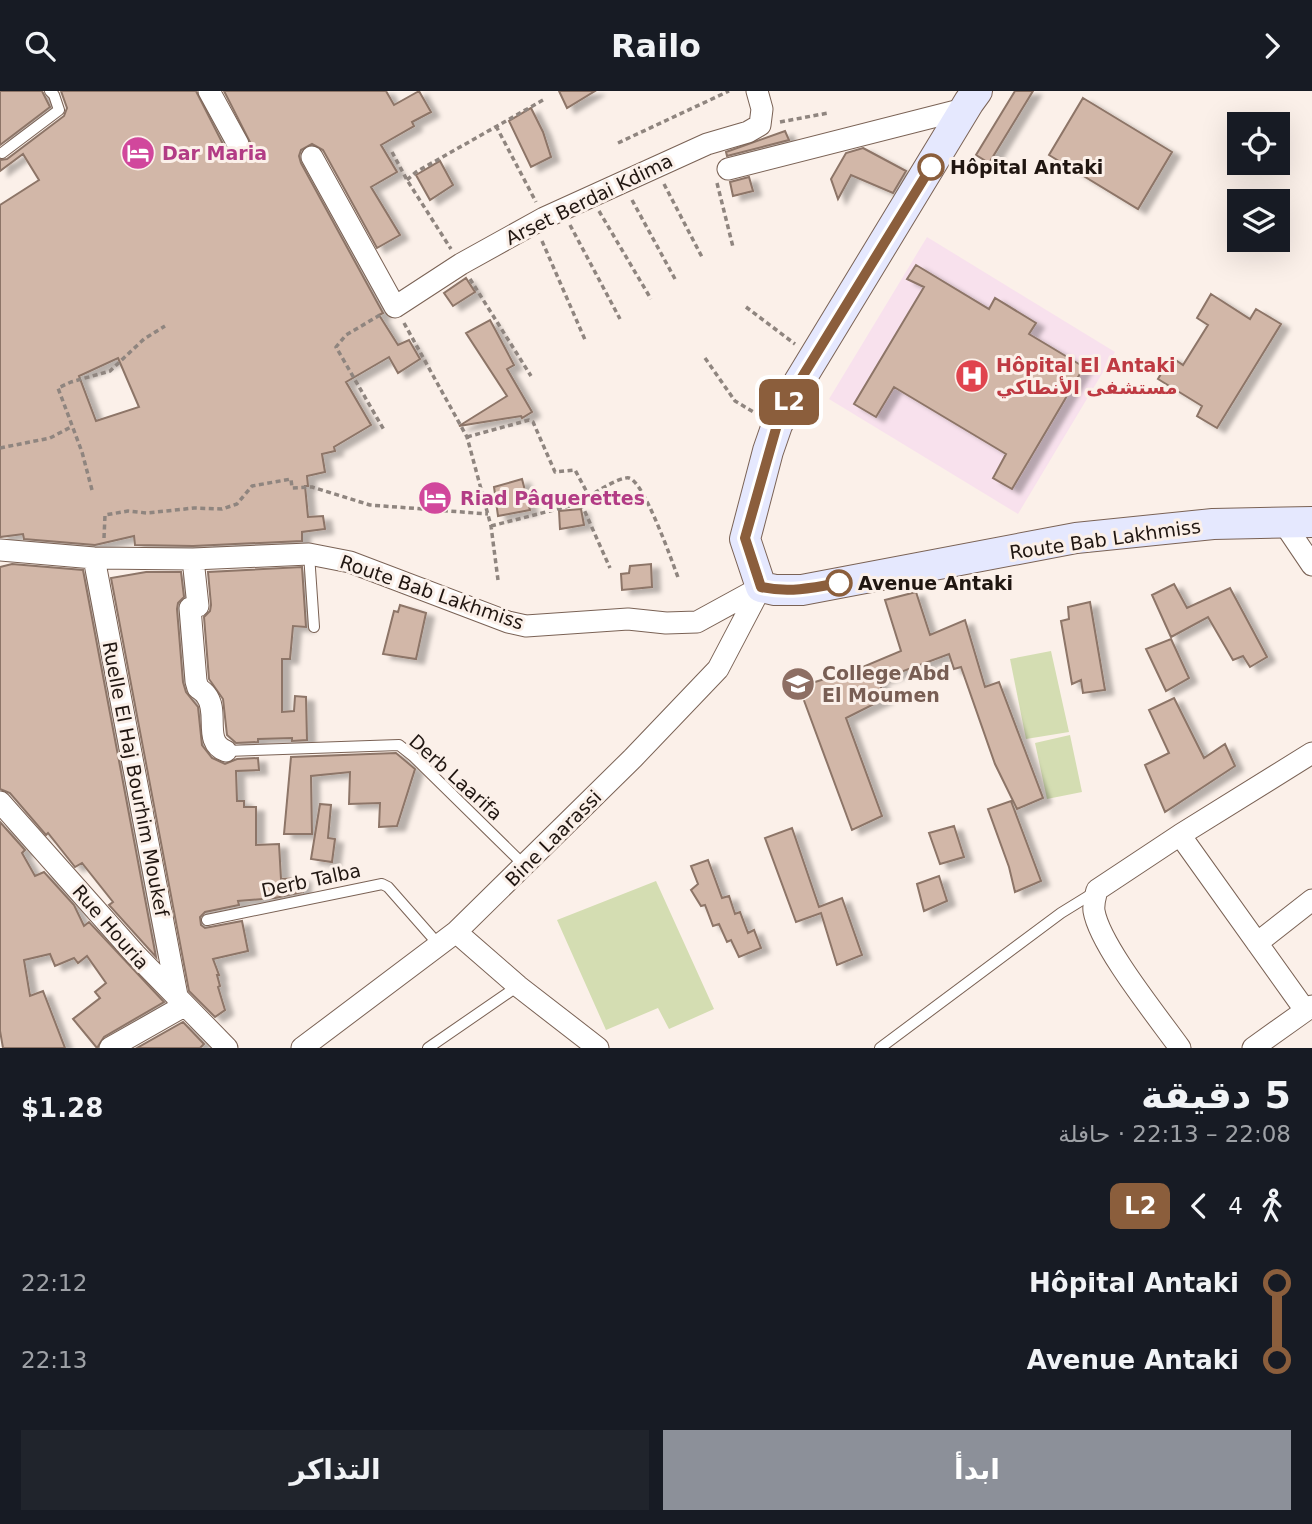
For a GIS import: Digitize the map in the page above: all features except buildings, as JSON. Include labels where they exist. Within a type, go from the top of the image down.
[{"type":"street","points":[[209,91],[238,144]]},
{"type":"street","points":[[757,91],[762,109],[760,125]]},
{"type":"street","points":[[722,176],[970,98]]},
{"type":"street","points":[[761,587],[745,538],[777,425],[814,358],[970,98]]},
{"type":"street","name":"Arset Berdai Kdima","points":[[395,307],[461,264],[547,217],[707,144],[748,132],[760,125]]},
{"type":"street","points":[[312,157],[395,307]]},
{"type":"street","points":[[1283,522],[1312,565]]},
{"type":"street","name":"Route Bab Lakhmiss","points":[[0,549],[94,558],[193,559],[309,554],[350,562],[508,622],[526,626],[628,619],[666,623],[697,622],[761,587],[802,590],[1076,538],[1213,524],[1312,522]]},
{"type":"street","name":"Ruelle El Haj Bourhim Moukef","points":[[94,558],[181,1004]]},
{"type":"street","points":[[193,559],[198,606],[190,608],[196,681],[198,688],[207,695],[210,704],[214,743],[226,751]]},
{"type":"street","name":"Bine Laarassi","points":[[302,1048],[448,938],[525,866],[718,669],[761,587]]},
{"type":"street","points":[[1180,1048],[1122,967],[1098,926],[1094,901],[1097,890],[1312,753]]},
{"type":"street","name":"Rue Houria","points":[[0,801],[181,1004],[227,1048]]},
{"type":"street","points":[[1180,835],[1257,943],[1309,1008],[1253,1048]]},
{"type":"street","points":[[1257,943],[1312,900]]},
{"type":"street","points":[[448,938],[518,986],[598,1048]]},
{"type":"street","points":[[123,1046],[181,1004]]},
{"type":"lane","points":[[2,153],[59,110],[50,91]]},
{"type":"lane","points":[[309,554],[314,627]]},
{"type":"lane","name":"Derb Laarifa","points":[[226,751],[399,745],[525,866]]},
{"type":"lane","name":"Derb Talba","points":[[207,920],[382,884],[448,938]]},
{"type":"lane","points":[[880,1048],[1061,913],[1097,890]]},
{"type":"lane","points":[[428,1048],[518,986]]},
{"type":"path","points":[[618,143],[729,91]]},
{"type":"path","points":[[407,180],[416,172],[543,100]]},
{"type":"path","points":[[760,125],[828,113]]},
{"type":"path","points":[[496,126],[547,217],[620,319]]},
{"type":"path","points":[[392,152],[531,376]]},
{"type":"path","points":[[655,167],[703,259]]},
{"type":"path","points":[[722,176],[733,247]]},
{"type":"path","points":[[622,183],[675,279]]},
{"type":"path","points":[[591,198],[650,299]]},
{"type":"path","points":[[547,217],[586,342]]},
{"type":"path","points":[[383,430],[336,345],[346,335],[395,307],[467,437],[491,526],[498,580]]},
{"type":"path","points":[[746,307],[814,358]]},
{"type":"path","points":[[92,490],[82,452],[58,388],[110,371],[144,339],[165,326]]},
{"type":"path","points":[[705,358],[735,401],[777,425]]},
{"type":"path","points":[[467,437],[533,422],[555,472],[575,470],[589,496]]},
{"type":"path","points":[[0,448],[50,438],[71,427]]},
{"type":"path","points":[[491,526],[581,503],[624,478],[632,479],[649,505],[679,580]]},
{"type":"path","points":[[105,515],[128,511],[147,513],[194,508],[222,509],[237,504],[252,486],[291,479],[292,488],[313,487],[370,505],[488,514]]},
{"type":"path","points":[[581,503],[610,568]]},
{"type":"shaded area","name":"Hôpital El Antaki مستشفى الأنطاكي","points":[[927,237],[1115,352],[1018,514],[829,399]]},
{"type":"green space","points":[[1051,651],[1069,732],[1026,739],[1010,659]]},
{"type":"green space","points":[[1070,735],[1082,792],[1047,799],[1035,743]]},
{"type":"green space","points":[[656,881],[714,1009],[669,1029],[658,1008],[606,1030],[557,920]]},
{"type":"bus line","name":"L2","points":[[839,583],[802,590],[761,587],[745,538],[777,425],[799,382],[931,167]]},
{"type":"place","name":"Dar Maria","points":[[138,153]]},
{"type":"place","name":"Hôpital Antaki","points":[[931,167]]},
{"type":"place","name":"Hôpital El Antaki مستشفى الأنطاكي","points":[[972,376]]},
{"type":"place","name":"Riad Pâquerettes","points":[[435,498]]},
{"type":"place","name":"Avenue Antaki","points":[[839,583]]},
{"type":"place","name":"College Abd El Moumen","points":[[798,684]]}]
